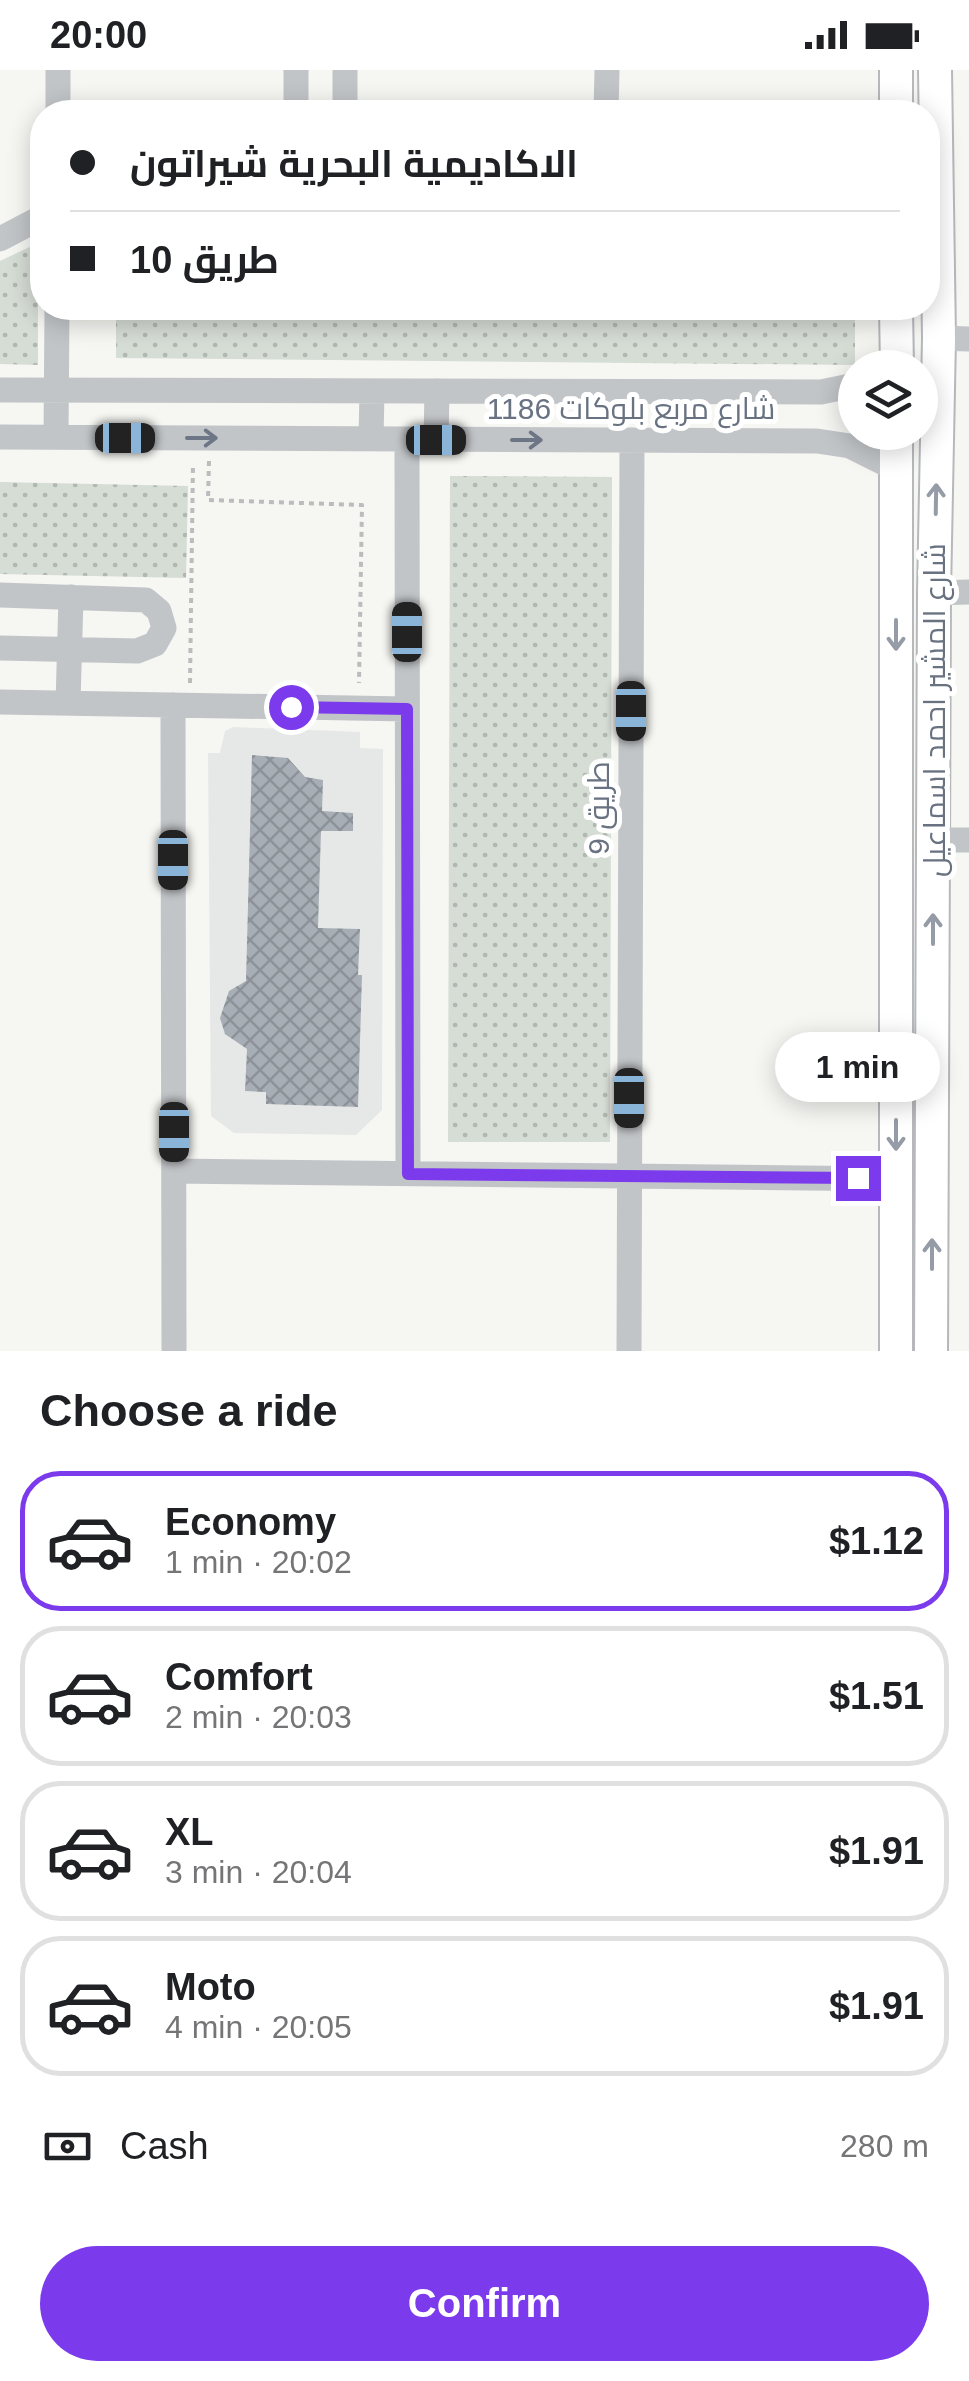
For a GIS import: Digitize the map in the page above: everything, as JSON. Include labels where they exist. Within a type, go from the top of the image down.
[{"type":"main road","points":[[896,70],[896,100]]},
{"type":"main road","name":"شارع المشير احمد اسماعيل","points":[[935,70],[937,100]]},
{"type":"main road","name":"شارع المشير احمد اسماعيل","points":[[932,1351],[934,593],[954,338],[940,141]]},
{"type":"main road","points":[[896,320],[896,350]]},
{"type":"main road","name":"شارع المشير احمد اسماعيل","points":[[896,450],[896,1351]]},
{"type":"street","points":[[58,70],[58,100]]},
{"type":"street","points":[[296,70],[296,100]]},
{"type":"street","points":[[345,70],[345,100]]},
{"type":"street","points":[[606,100],[607,70]]},
{"type":"street","points":[[0,239],[30,223]]},
{"type":"street","points":[[56,438],[57,320]]},
{"type":"street","name":"شارع مربع بلوكات 1186","points":[[0,390],[838,389]]},
{"type":"street","points":[[371,439],[372,391]]},
{"type":"street","points":[[436,440],[437,391]]},
{"type":"street","name":"شارع مربع بلوكات 1186","points":[[0,437],[816,441],[850,446],[896,469]]},
{"type":"street","points":[[406,439],[408,1174]]},
{"type":"street","name":"طريق 9","points":[[629,1351],[632,440]]},
{"type":"street","points":[[934,593],[969,592]]},
{"type":"street","points":[[0,595],[146,600],[160,611],[164,628],[155,644],[147,649],[0,648]]},
{"type":"street","points":[[68,703],[71,597]]},
{"type":"street","points":[[0,702],[407,709]]},
{"type":"street","points":[[174,1351],[182,705]]},
{"type":"street","points":[[933,840],[969,840]]},
{"type":"street","points":[[174,1171],[896,1179]]},
{"type":"path","points":[[182,705],[201,438]]},
{"type":"path","points":[[201,438],[208,500],[362,506],[359,708]]},
{"type":"shaded area","points":[[30,247],[30,320],[38,320],[38,365],[0,364],[0,261]]},
{"type":"shaded area","points":[[116,320],[855,320],[855,350],[838,350],[838,365],[116,358]]},
{"type":"shaded area","points":[[450,476],[612,477],[610,1142],[448,1142]]},
{"type":"shaded area","points":[[0,482],[188,486],[186,578],[0,574]]},
{"type":"shaded area","points":[[233,727],[360,732],[360,748],[383,749],[382,1110],[356,1135],[234,1133],[211,1116],[208,753],[220,753],[225,731]]},
{"type":"building","points":[[252,755],[288,758],[305,777],[323,780],[322,811],[353,813],[353,831],[321,831],[318,928],[360,929],[358,1107],[266,1104],[266,1092],[245,1091],[247,1049],[225,1034],[220,1018],[229,991],[246,981]]},
{"type":"route","points":[[291,707],[407,709],[408,1174],[858,1178]]}]
